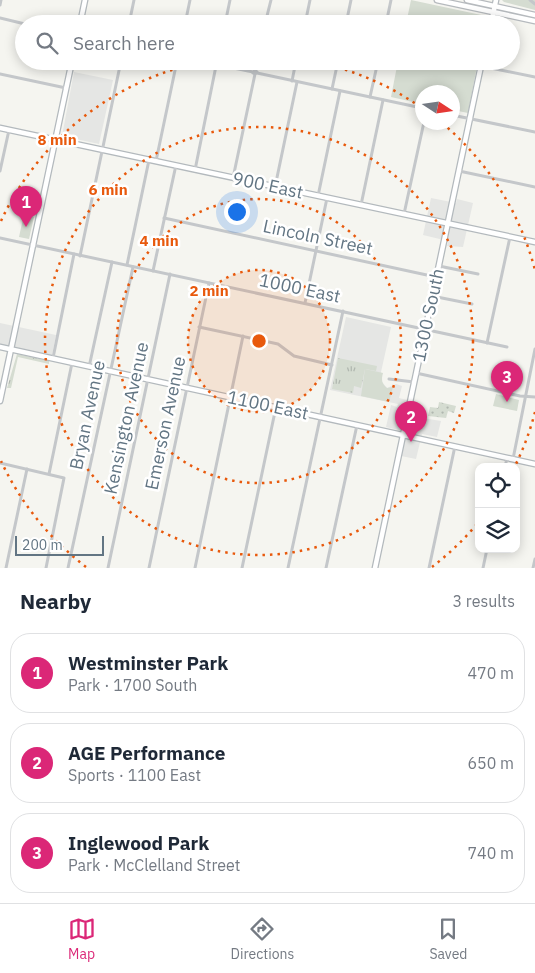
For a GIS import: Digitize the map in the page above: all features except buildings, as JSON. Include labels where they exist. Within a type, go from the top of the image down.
[{"type":"street","points":[[0,5],[1,0]]},
{"type":"street","points":[[82,15],[85,0]]},
{"type":"street","points":[[131,15],[134,0]]},
{"type":"street","points":[[187,15],[190,0]]},
{"type":"street","points":[[227,15],[230,0]]},
{"type":"street","points":[[268,15],[270,0]]},
{"type":"street","points":[[306,15],[310,0]]},
{"type":"street","points":[[348,15],[351,0]]},
{"type":"street","points":[[388,15],[391,0]]},
{"type":"street","points":[[437,0],[508,15]]},
{"type":"street","points":[[467,0],[535,15]]},
{"type":"street","points":[[493,15],[496,0]]},
{"type":"street","points":[[530,0],[535,4]]},
{"type":"street","points":[[0,18],[15,22]]},
{"type":"street","points":[[520,18],[535,21]]},
{"type":"street","points":[[0,401],[70,70]]},
{"type":"street","points":[[80,256],[119,70]]},
{"type":"street","points":[[156,161],[175,70]]},
{"type":"street","points":[[195,170],[216,70]]},
{"type":"street","points":[[246,70],[415,107]]},
{"type":"street","points":[[292,81],[294,70]]},
{"type":"street","points":[[332,89],[336,70]]},
{"type":"street","points":[[370,97],[376,70]]},
{"type":"street","name":"1300 South","points":[[375,568],[481,70]]},
{"type":"street","points":[[506,70],[535,77]]},
{"type":"street","points":[[233,178],[255,72]]},
{"type":"street","points":[[0,74],[66,88]]},
{"type":"street","points":[[275,187],[297,82]]},
{"type":"street","points":[[318,196],[340,91]]},
{"type":"street","points":[[361,205],[383,100]]},
{"type":"street","points":[[460,116],[535,132]]},
{"type":"street","name":"900 East","points":[[0,128],[535,242]]},
{"type":"street","points":[[0,171],[9,130]]},
{"type":"street","points":[[404,214],[422,130]]},
{"type":"street","points":[[127,266],[149,160]]},
{"type":"street","points":[[153,271],[176,166]]},
{"type":"street","points":[[459,171],[535,187]]},
{"type":"street","points":[[305,303],[327,198]]},
{"type":"street","name":"Lincoln Street","points":[[164,218],[436,277]]},
{"type":"street","points":[[487,343],[510,237]]},
{"type":"street","name":"1000 East","points":[[0,238],[507,347]]},
{"type":"street","points":[[53,359],[74,254]]},
{"type":"street","points":[[89,367],[112,262]]},
{"type":"street","points":[[439,266],[478,274]]},
{"type":"street","name":"Bryan Avenue","points":[[68,568],[133,267]]},
{"type":"street","name":"Kensington Avenue","points":[[108,568],[170,274]]},
{"type":"street","name":"Emerson Avenue","points":[[149,568],[208,283]]},
{"type":"street","points":[[432,296],[472,304]]},
{"type":"street","points":[[288,568],[344,312]]},
{"type":"street","points":[[199,327],[279,344],[294,356],[332,365]]},
{"type":"street","points":[[195,568],[243,336]]},
{"type":"street","name":"1100 East","points":[[0,347],[535,464]]},
{"type":"street","points":[[513,459],[535,349]]},
{"type":"street","points":[[49,474],[72,363]]},
{"type":"street","points":[[416,373],[535,397]]},
{"type":"street","points":[[389,379],[414,382]]},
{"type":"street","points":[[242,568],[276,407]]},
{"type":"street","points":[[326,568],[357,424]]},
{"type":"street","points":[[429,568],[455,446]]},
{"type":"street","points":[[506,463],[507,457]]},
{"type":"street","points":[[0,464],[63,477],[46,568]]},
{"type":"street","points":[[6,568],[27,469]]},
{"type":"street","points":[[483,568],[486,553]]},
{"type":"street","points":[[533,568],[535,559]]},
{"type":"shaded area","points":[[74,72],[113,80],[99,144],[62,136]]},
{"type":"shaded area","points":[[431,198],[456,203],[457,199],[473,203],[463,247],[447,246],[448,241],[423,235]]},
{"type":"shaded area","points":[[346,317],[391,327],[381,372],[382,382],[387,388],[396,384],[402,386],[399,398],[407,400],[405,415],[441,421],[437,437],[422,434],[416,459],[401,456],[406,432],[386,427],[391,405],[397,407],[398,404],[330,390]]},
{"type":"shaded area","points":[[0,323],[56,335],[52,355],[0,344]]},
{"type":"green space","points":[[411,0],[481,15],[408,15]]},
{"type":"green space","points":[[502,0],[535,0],[535,10],[504,2]]},
{"type":"green space","points":[[396,70],[476,70],[468,113],[460,111],[460,85],[415,85],[415,102],[391,97]]},
{"type":"green space","points":[[24,214],[34,217],[29,239],[19,237]]},
{"type":"green space","points":[[17,354],[49,361],[49,364],[18,357],[11,388],[7,388]]},
{"type":"green space","points":[[338,358],[377,366],[376,371],[365,369],[361,388],[354,386],[353,393],[332,389]]},
{"type":"green space","points":[[365,369],[383,373],[382,380],[384,385],[387,388],[393,387],[389,402],[361,396]]},
{"type":"green space","points":[[496,394],[519,400],[517,411],[493,406]]},
{"type":"green space","points":[[439,402],[456,406],[454,413],[448,411],[446,418],[428,416],[430,407],[438,408]]},
{"type":"place","name":"Westminster Park","points":[[26,227]]},
{"type":"place","name":"Inglewood Park","points":[[507,402]]},
{"type":"place","name":"AGE Performance","points":[[411,442]]}]
